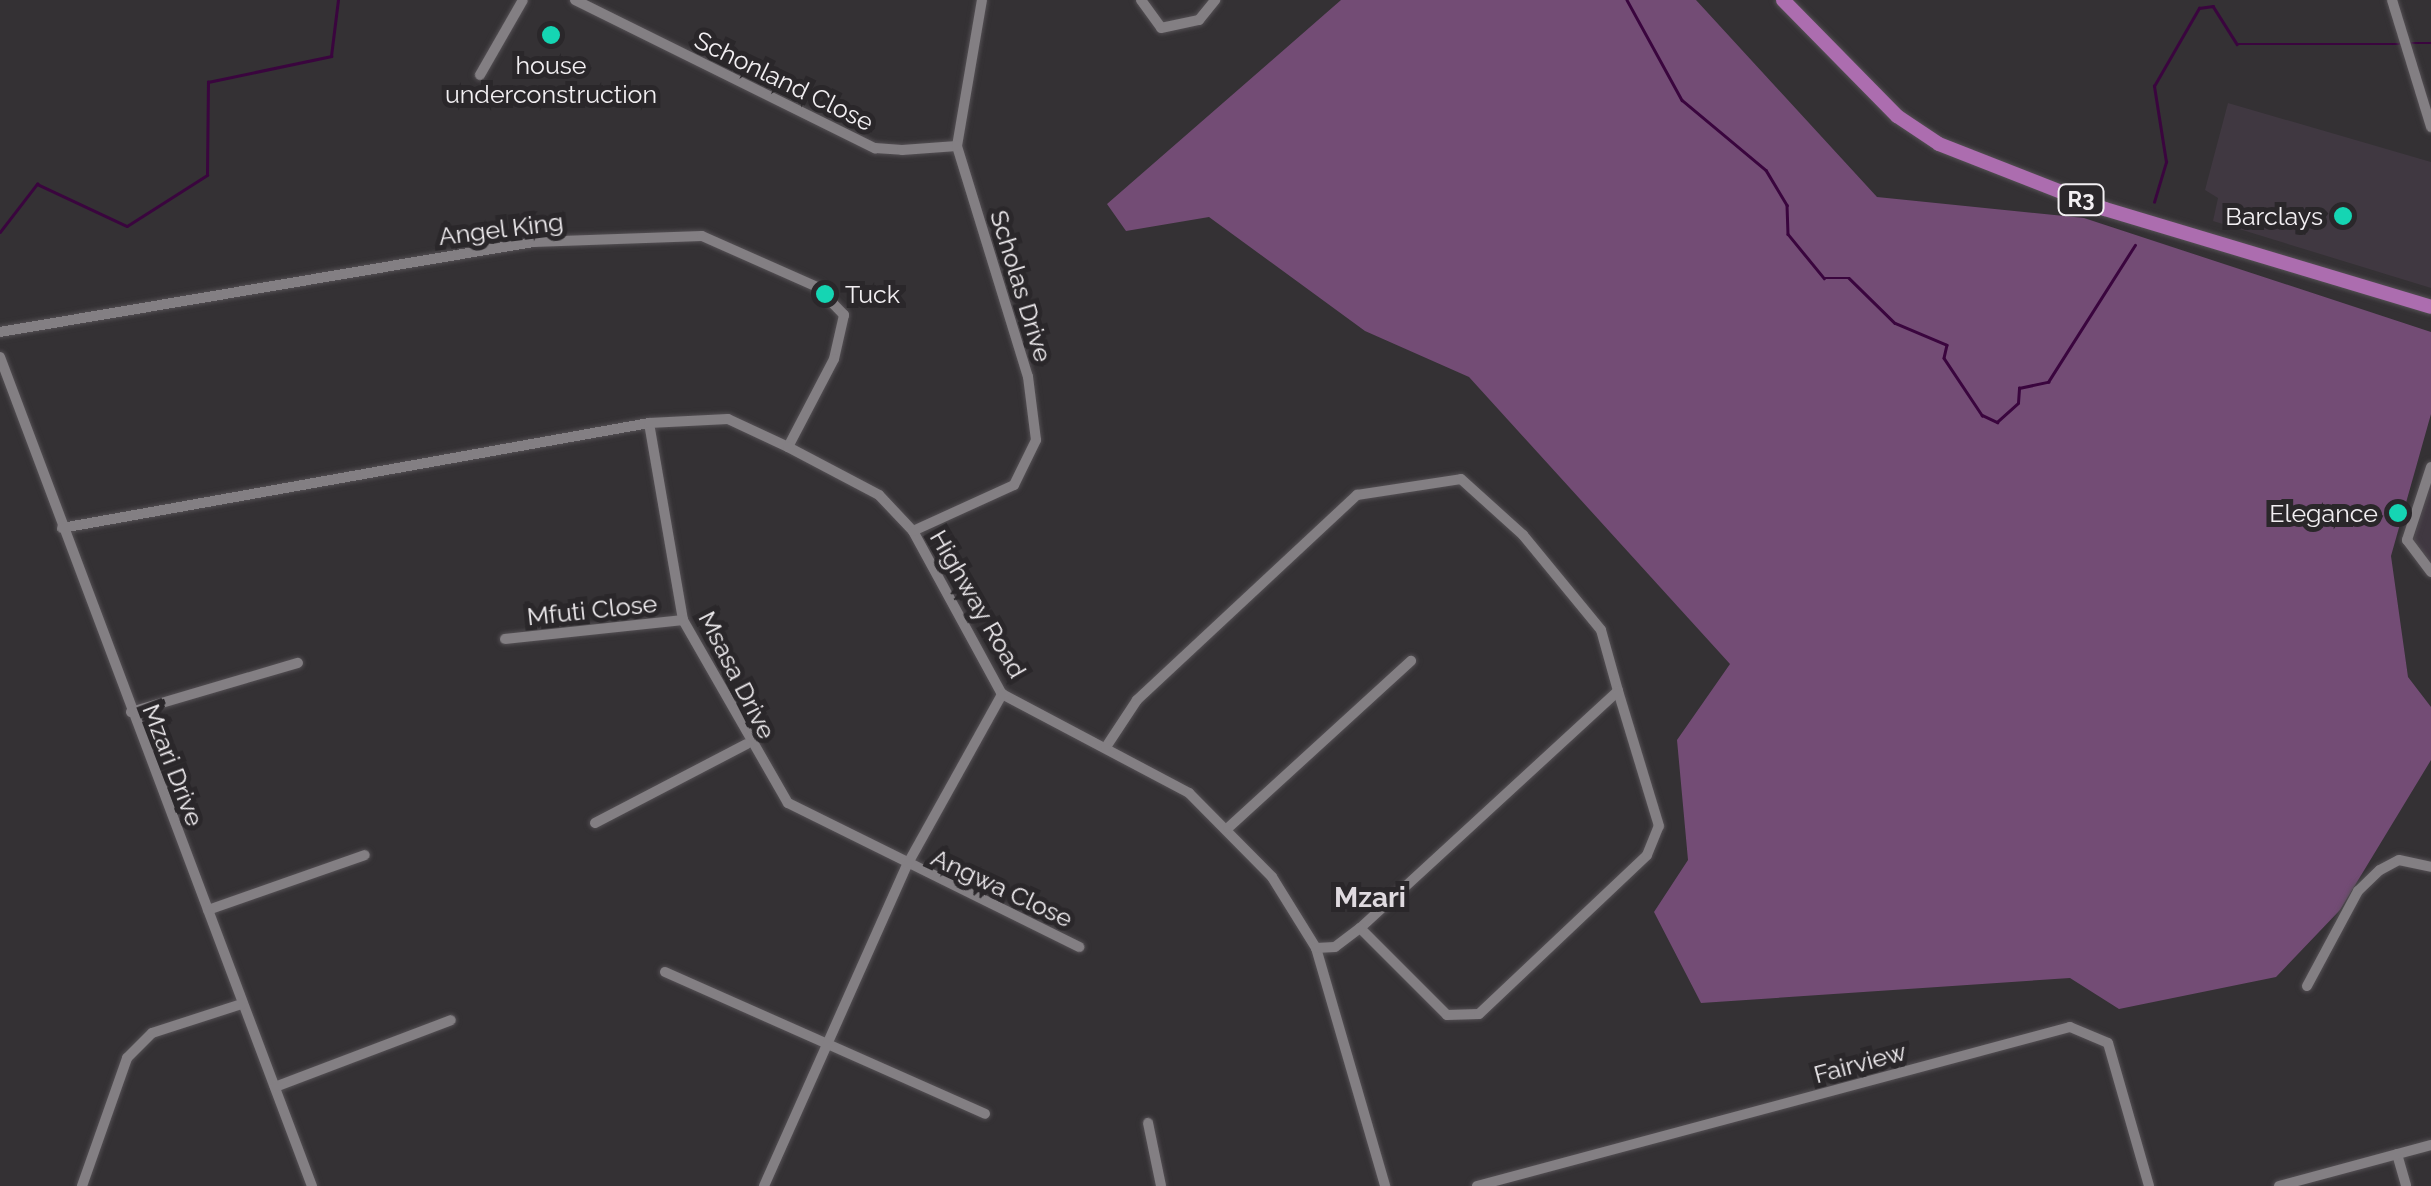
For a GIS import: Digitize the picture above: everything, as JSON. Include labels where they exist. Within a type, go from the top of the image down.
[{"type":"highway","name":"R3","points":[[1783,0],[1897,116],[1940,144],[2106,209],[2431,307]]},
{"type":"street","points":[[480,75],[523,0]]},
{"type":"street","name":"Schonland Close","points":[[576,0],[875,148],[958,146]]},
{"type":"street","points":[[958,146],[982,0]]},
{"type":"street","points":[[1141,0],[1161,28],[1199,20],[1215,0]]},
{"type":"street","points":[[2392,0],[2431,127]]},
{"type":"street","name":"Scholas Drive","points":[[914,531],[1014,484],[1036,440],[1028,377],[958,146]]},
{"type":"street","name":"Angel King","points":[[0,332],[532,242],[702,236],[817,287],[844,314],[834,359],[788,447]]},
{"type":"street","name":"Mzari Drive","points":[[0,357],[312,1186]]},
{"type":"street","name":"Highway Road","points":[[62,528],[650,422],[728,419],[788,447],[879,495],[914,531],[1002,694],[1106,747],[1228,828],[1316,948],[1385,1186]]},
{"type":"street","name":"Msasa Drive","points":[[650,422],[684,620],[747,744],[788,803],[907,865]]},
{"type":"street","points":[[2431,467],[2407,540],[2431,572]]},
{"type":"street","points":[[1106,747],[1138,700],[1357,495],[1436,478],[1461,479],[1523,535],[1600,630],[1660,826],[1648,855],[1479,1014],[1447,1015],[1360,928]]},
{"type":"street","name":"Mfuti Close","points":[[505,639],[684,620]]},
{"type":"street","points":[[1228,828],[1411,661]]},
{"type":"street","points":[[131,712],[298,664]]},
{"type":"street","points":[[1316,948],[1335,947],[1360,928],[1618,691]]},
{"type":"street","points":[[764,1186],[907,865],[1002,694]]},
{"type":"street","points":[[595,823],[747,744]]},
{"type":"street","points":[[208,910],[364,854]]},
{"type":"street","points":[[2307,986],[2358,891],[2380,870],[2399,860],[2431,867]]},
{"type":"street","name":"Angwa Close","points":[[907,865],[1079,947]]},
{"type":"street","points":[[666,972],[828,1040],[984,1114]]},
{"type":"street","points":[[82,1186],[127,1058],[152,1034],[242,1004]]},
{"type":"street","points":[[275,1087],[451,1020]]},
{"type":"street","name":"Fairview","points":[[1477,1186],[2070,1027],[2108,1043],[2149,1186]]},
{"type":"street","points":[[1148,1123],[1162,1186]]},
{"type":"street","points":[[2280,1186],[2431,1146]]},
{"type":"street","points":[[2397,1154],[2406,1186]]},
{"type":"shaded area","points":[[1341,0],[1696,0],[1877,197],[2084,218],[2431,332],[2431,414],[2391,556],[2408,677],[2431,707],[2431,760],[2340,910],[2276,977],[2119,1009],[2070,978],[1701,1003],[1654,912],[1688,860],[1677,740],[1730,664],[1469,377],[1365,331],[1209,217],[1126,231],[1107,204]]},
{"type":"shaded area","points":[[2228,103],[2431,162],[2431,288],[2213,221],[2218,198],[2205,190]]},
{"type":"shaded area","points":[[2431,479],[2431,567],[2413,541]]},
{"type":"waterway","points":[[0,232],[37,184],[127,226],[207,175],[208,82],[331,56],[338,0]]},
{"type":"waterway","points":[[1627,0],[1682,100],[1766,170],[1787,205],[1788,234],[1824,278],[1849,278],[1895,323],[1947,345],[1944,358],[1982,415],[1997,422],[2018,403],[2019,388],[2048,382],[2135,245]]},
{"type":"waterway","points":[[2154,202],[2166,162],[2154,86],[2199,8],[2213,6],[2237,44],[2401,44]]},
{"type":"waterway","points":[[2409,43],[2431,43]]},
{"type":"place","name":"house underconstruction","points":[[551,35]]},
{"type":"place","name":"Barclays","points":[[2343,216]]},
{"type":"place","name":"Tuck","points":[[825,294]]},
{"type":"place","name":"Elegance","points":[[2398,513]]},
{"type":"district","name":"Mzari","points":[[1370,898]]}]
